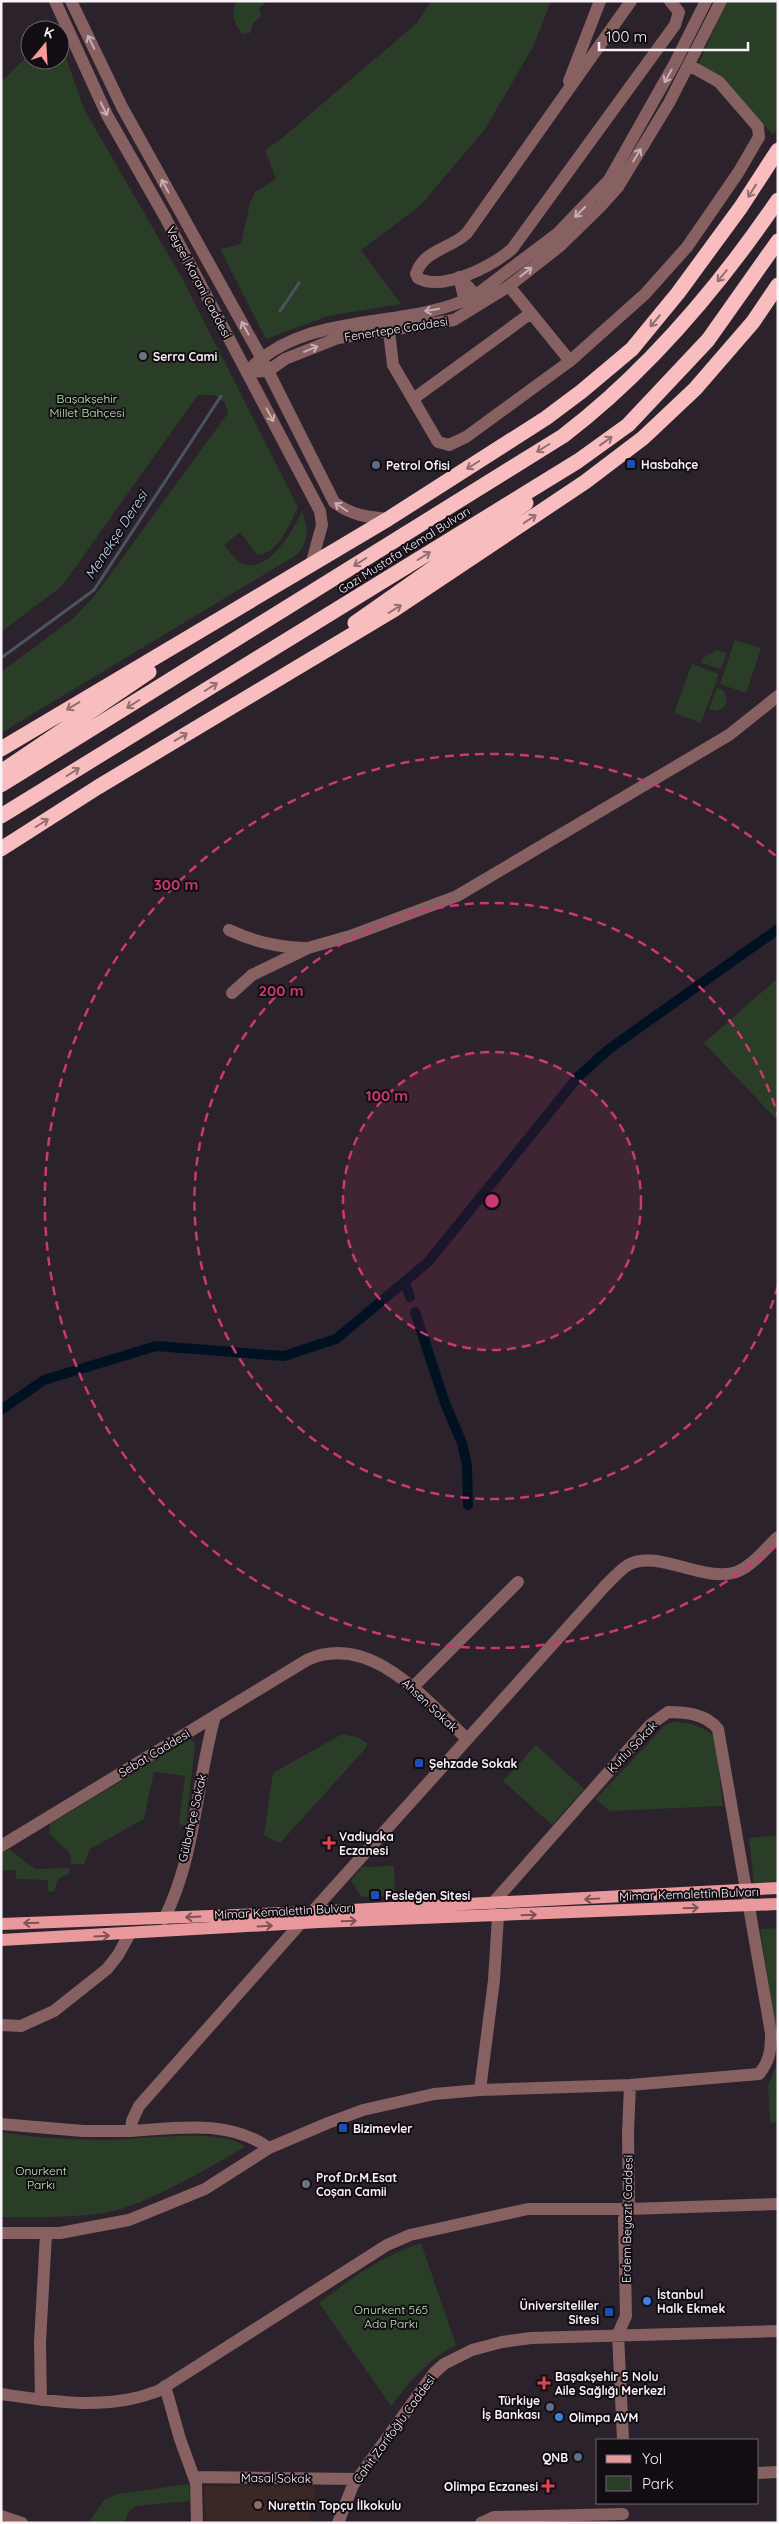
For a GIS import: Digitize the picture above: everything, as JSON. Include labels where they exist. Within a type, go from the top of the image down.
[{"type":"highway","points":[[1,748],[388,519],[546,418],[582,391],[632,349],[678,293],[736,215],[778,150]]},
{"type":"highway","name":"Gazi Mustafa Kemal Bulvarı","points":[[1,785],[562,436],[602,406],[636,374],[682,325],[752,238],[778,200]]},
{"type":"highway","name":"Gazi Mustafa Kemal Bulvarı","points":[[1,816],[578,461],[628,425],[708,340],[774,245]]},
{"type":"highway","points":[[1,849],[285,674],[395,609],[585,482],[642,438],[695,388],[753,322],[778,285]]},
{"type":"highway","points":[[285,674],[392,596],[522,507],[578,461]]},
{"type":"highway","points":[[1,772],[311,566]]},
{"type":"main road","name":"Mimar Kemalettin Bulvarı","points":[[1,1924],[492,1904],[745,1892],[778,1888]]},
{"type":"main road","name":"Mimar Kemalettin Bulvarı","points":[[1,1940],[129,1935],[300,1924],[778,1904]]},
{"type":"main road","points":[[300,1924],[312,1912]]},
{"type":"main road","points":[[156,1933],[164,1918]]},
{"type":"street","name":"Veysel Karani Caddesi","points":[[55,1],[107,115],[165,217],[320,511],[322,525],[311,566]]},
{"type":"street","name":"Veysel Karani Caddesi","points":[[71,1],[122,107],[261,357],[334,502],[346,511],[362,517],[388,519]]},
{"type":"street","points":[[565,95],[600,1]]},
{"type":"street","points":[[631,1],[467,234],[454,244],[435,251],[422,262],[416,274],[418,278],[431,284],[459,277],[501,258],[519,240],[675,26],[679,12],[670,1]]},
{"type":"street","name":"Fenertepe Caddesi","points":[[247,372],[261,357],[328,328],[443,308],[465,301],[476,295],[558,233],[609,180],[676,63],[706,1]]},
{"type":"street","name":"Fenertepe Caddesi","points":[[268,371],[285,359],[338,338],[390,332],[454,320],[509,286],[560,246],[618,187],[669,103],[721,1]]},
{"type":"street","points":[[390,332],[393,365],[438,442],[449,445],[466,436],[570,361],[645,294],[687,247],[738,173],[759,137],[758,127],[752,118],[719,82],[689,65]]},
{"type":"street","points":[[459,277],[476,295]]},
{"type":"street","points":[[459,277],[465,301]]},
{"type":"street","points":[[509,286],[570,361]]},
{"type":"street","points":[[413,399],[531,313]]},
{"type":"street","points":[[247,372],[268,371]]},
{"type":"street","points":[[232,993],[252,975],[308,948],[350,936],[456,896],[729,735],[778,696]]},
{"type":"street","points":[[229,930],[256,942],[282,947],[308,948]]},
{"type":"street","points":[[312,1912],[466,1738],[605,1586],[627,1566],[637,1561],[649,1560],[718,1575],[735,1573],[747,1566],[778,1538]]},
{"type":"street","points":[[412,1687],[518,1582]]},
{"type":"street","name":"Ahsen Sokak","points":[[307,1660],[325,1653],[349,1653],[377,1664],[412,1687],[466,1738]]},
{"type":"street","name":"Sebat Caddesi","points":[[1,1846],[307,1660]]},
{"type":"street","name":"Kutlu Sokak","points":[[492,1904],[622,1754],[650,1725],[668,1712],[702,1717],[712,1721],[718,1729],[745,1892]]},
{"type":"street","name":"Gülbahçe Sokak","points":[[164,1918],[172,1901],[194,1823],[207,1748],[215,1716]]},
{"type":"street","points":[[1,2233],[46,2234],[129,2220],[205,2189],[270,2148],[363,2110],[434,2094],[480,2090],[630,2085],[759,2074],[766,2066],[771,2050],[771,2033],[745,1892]]},
{"type":"street","points":[[480,2090],[494,1980],[498,1916]]},
{"type":"street","points":[[131,2131],[132,2121],[139,2106],[300,1924]]},
{"type":"street","points":[[1,2025],[21,2026],[54,2011],[106,1969],[118,1955],[129,1935]]},
{"type":"street","name":"Erdem Beyazıt Caddesi","points":[[623,2439],[618,2334],[626,2316],[624,2218],[629,2209],[628,2134],[630,2085]]},
{"type":"street","points":[[1,2124],[83,2131],[131,2131],[188,2126],[234,2131],[255,2138],[270,2148]]},
{"type":"street","points":[[1,2394],[78,2404],[114,2403],[143,2397],[165,2386],[387,2245],[410,2235],[513,2211],[778,2204]]},
{"type":"street","points":[[41,2400],[40,2342],[46,2234]]},
{"type":"street","name":"Cahit Zarifoğlu Caddesi","points":[[338,2523],[357,2479],[424,2384],[444,2364],[458,2356],[509,2341],[618,2334],[778,2331]]},
{"type":"street","points":[[165,2386],[180,2439],[196,2483],[198,2523]]},
{"type":"street","points":[[759,2473],[778,2472]]},
{"type":"street","name":"Masal Sokak","points":[[194,2477],[357,2479]]},
{"type":"street","points":[[480,2523],[494,2517],[624,2513]]},
{"type":"street","points":[[1,2516],[22,2523]]},
{"type":"shaded area","name":"Nurettin Topçu İlkokulu","points":[[204,2486],[316,2487],[308,2523],[206,2523]]},
{"type":"green space","points":[[237,1],[268,1],[259,8],[261,16],[253,23],[250,33],[242,34],[235,22],[233,14]]},
{"type":"green space","points":[[431,1],[551,1],[533,47],[485,129],[421,205],[361,250],[401,304],[328,316],[266,339],[220,249],[241,244],[250,203],[255,192],[276,179],[265,150],[281,139],[416,24]]},
{"type":"green space","points":[[727,1],[778,1],[778,128],[773,135],[725,82],[698,65]]},
{"type":"green space","name":"Başakşehir Millet Bahçesi","points":[[20,64],[20,70],[70,69],[84,109],[183,280],[298,507],[278,544],[265,553],[257,555],[240,532],[224,545],[237,560],[247,565],[257,564],[267,559],[285,541],[302,511],[307,534],[298,554],[1,733],[1,672],[74,618],[96,594],[228,413],[225,403],[215,395],[198,395],[62,586],[1,632],[1,82]]},
{"type":"green space","points":[[735,640],[761,648],[746,693],[720,684]]},
{"type":"green space","points":[[717,650],[727,653],[721,669],[701,663],[703,658]]},
{"type":"green space","points":[[692,664],[719,674],[701,723],[674,713]]},
{"type":"green space","points":[[717,688],[724,691],[727,702],[723,708],[716,711],[709,709]]},
{"type":"green space","points":[[778,978],[778,1121],[704,1043]]},
{"type":"green space","points":[[673,1722],[695,1725],[715,1736],[723,1806],[610,1811],[596,1799],[665,1725]]},
{"type":"green space","points":[[342,1734],[357,1737],[367,1743],[366,1748],[281,1842],[277,1842],[264,1835],[273,1773]]},
{"type":"green space","points":[[190,1739],[195,1743],[186,1826],[179,1824],[185,1776],[154,1772],[144,1819],[90,1849],[84,1864],[71,1864],[70,1853],[49,1834],[50,1824]]},
{"type":"green space","points":[[536,1745],[584,1789],[552,1825],[503,1781]]},
{"type":"green space","points":[[778,1835],[778,1881],[754,1883],[749,1838]]},
{"type":"green space","points":[[9,1849],[35,1869],[69,1868],[69,1874],[58,1879],[54,1891],[48,1892],[48,1880],[16,1879],[16,1870],[1,1871],[1,1854]]},
{"type":"green space","points":[[394,1866],[395,1896],[361,1897],[351,1880],[362,1867]]},
{"type":"green space","points":[[778,1928],[778,2043],[760,1929]]},
{"type":"green space","points":[[778,2060],[778,2122],[770,2123],[768,2086]]},
{"type":"green space","name":"Onurkent Parkı","points":[[1,2132],[66,2139],[105,2140],[179,2136],[219,2137],[235,2141],[245,2147],[157,2195],[121,2209],[78,2216],[1,2217]]},
{"type":"green space","name":"Onurkent 565 Ada Parkı","points":[[421,2243],[456,2345],[428,2364],[391,2406],[319,2303],[367,2268]]},
{"type":"green space","points":[[189,2484],[190,2501],[136,2506],[129,2511],[124,2523],[88,2523],[104,2500],[117,2494]]},
{"type":"waterway","name":"Menekşe Deresi","points":[[280,311],[299,283]]},
{"type":"waterway","name":"Menekşe Deresi","points":[[1,658],[94,590],[221,396]]},
{"type":"waterway","points":[[1,1410],[44,1380],[156,1346],[284,1356],[336,1339],[428,1262],[578,1077],[609,1049],[778,929]]},
{"type":"waterway","points":[[405,1282],[410,1297]]},
{"type":"waterway","points":[[415,1312],[445,1403],[462,1443],[467,1465],[468,1505]]},
{"type":"place","name":"Serra Cami","points":[[143,356]]},
{"type":"place","name":"Hasbahçe","points":[[631,464]]},
{"type":"place","name":"Petrol Ofisi","points":[[376,465]]},
{"type":"place","name":"Şehzade Sokak","points":[[419,1763]]},
{"type":"place","name":"Vadiyaka Eczanesi","points":[[329,1843]]},
{"type":"place","name":"Fesleğen Sitesi","points":[[375,1895]]},
{"type":"place","name":"Bizimevler","points":[[343,2128]]},
{"type":"place","name":"Prof.Dr.M.Esat Coşan Camii","points":[[306,2184]]},
{"type":"place","name":"İstanbul Halk Ekmek","points":[[647,2301]]},
{"type":"place","name":"Üniversiteliler Sitesi","points":[[609,2312]]},
{"type":"place","name":"Başakşehir 5 Nolu Aile Sağlığı Merkezi","points":[[544,2383]]},
{"type":"place","name":"Türkiye İş Bankası","points":[[550,2407]]},
{"type":"place","name":"Olimpa AVM","points":[[559,2417]]},
{"type":"place","name":"QNB","points":[[578,2457]]},
{"type":"place","name":"Olimpa Eczanesi","points":[[548,2486]]},
{"type":"place","name":"Nurettin Topçu İlkokulu","points":[[258,2505]]}]
